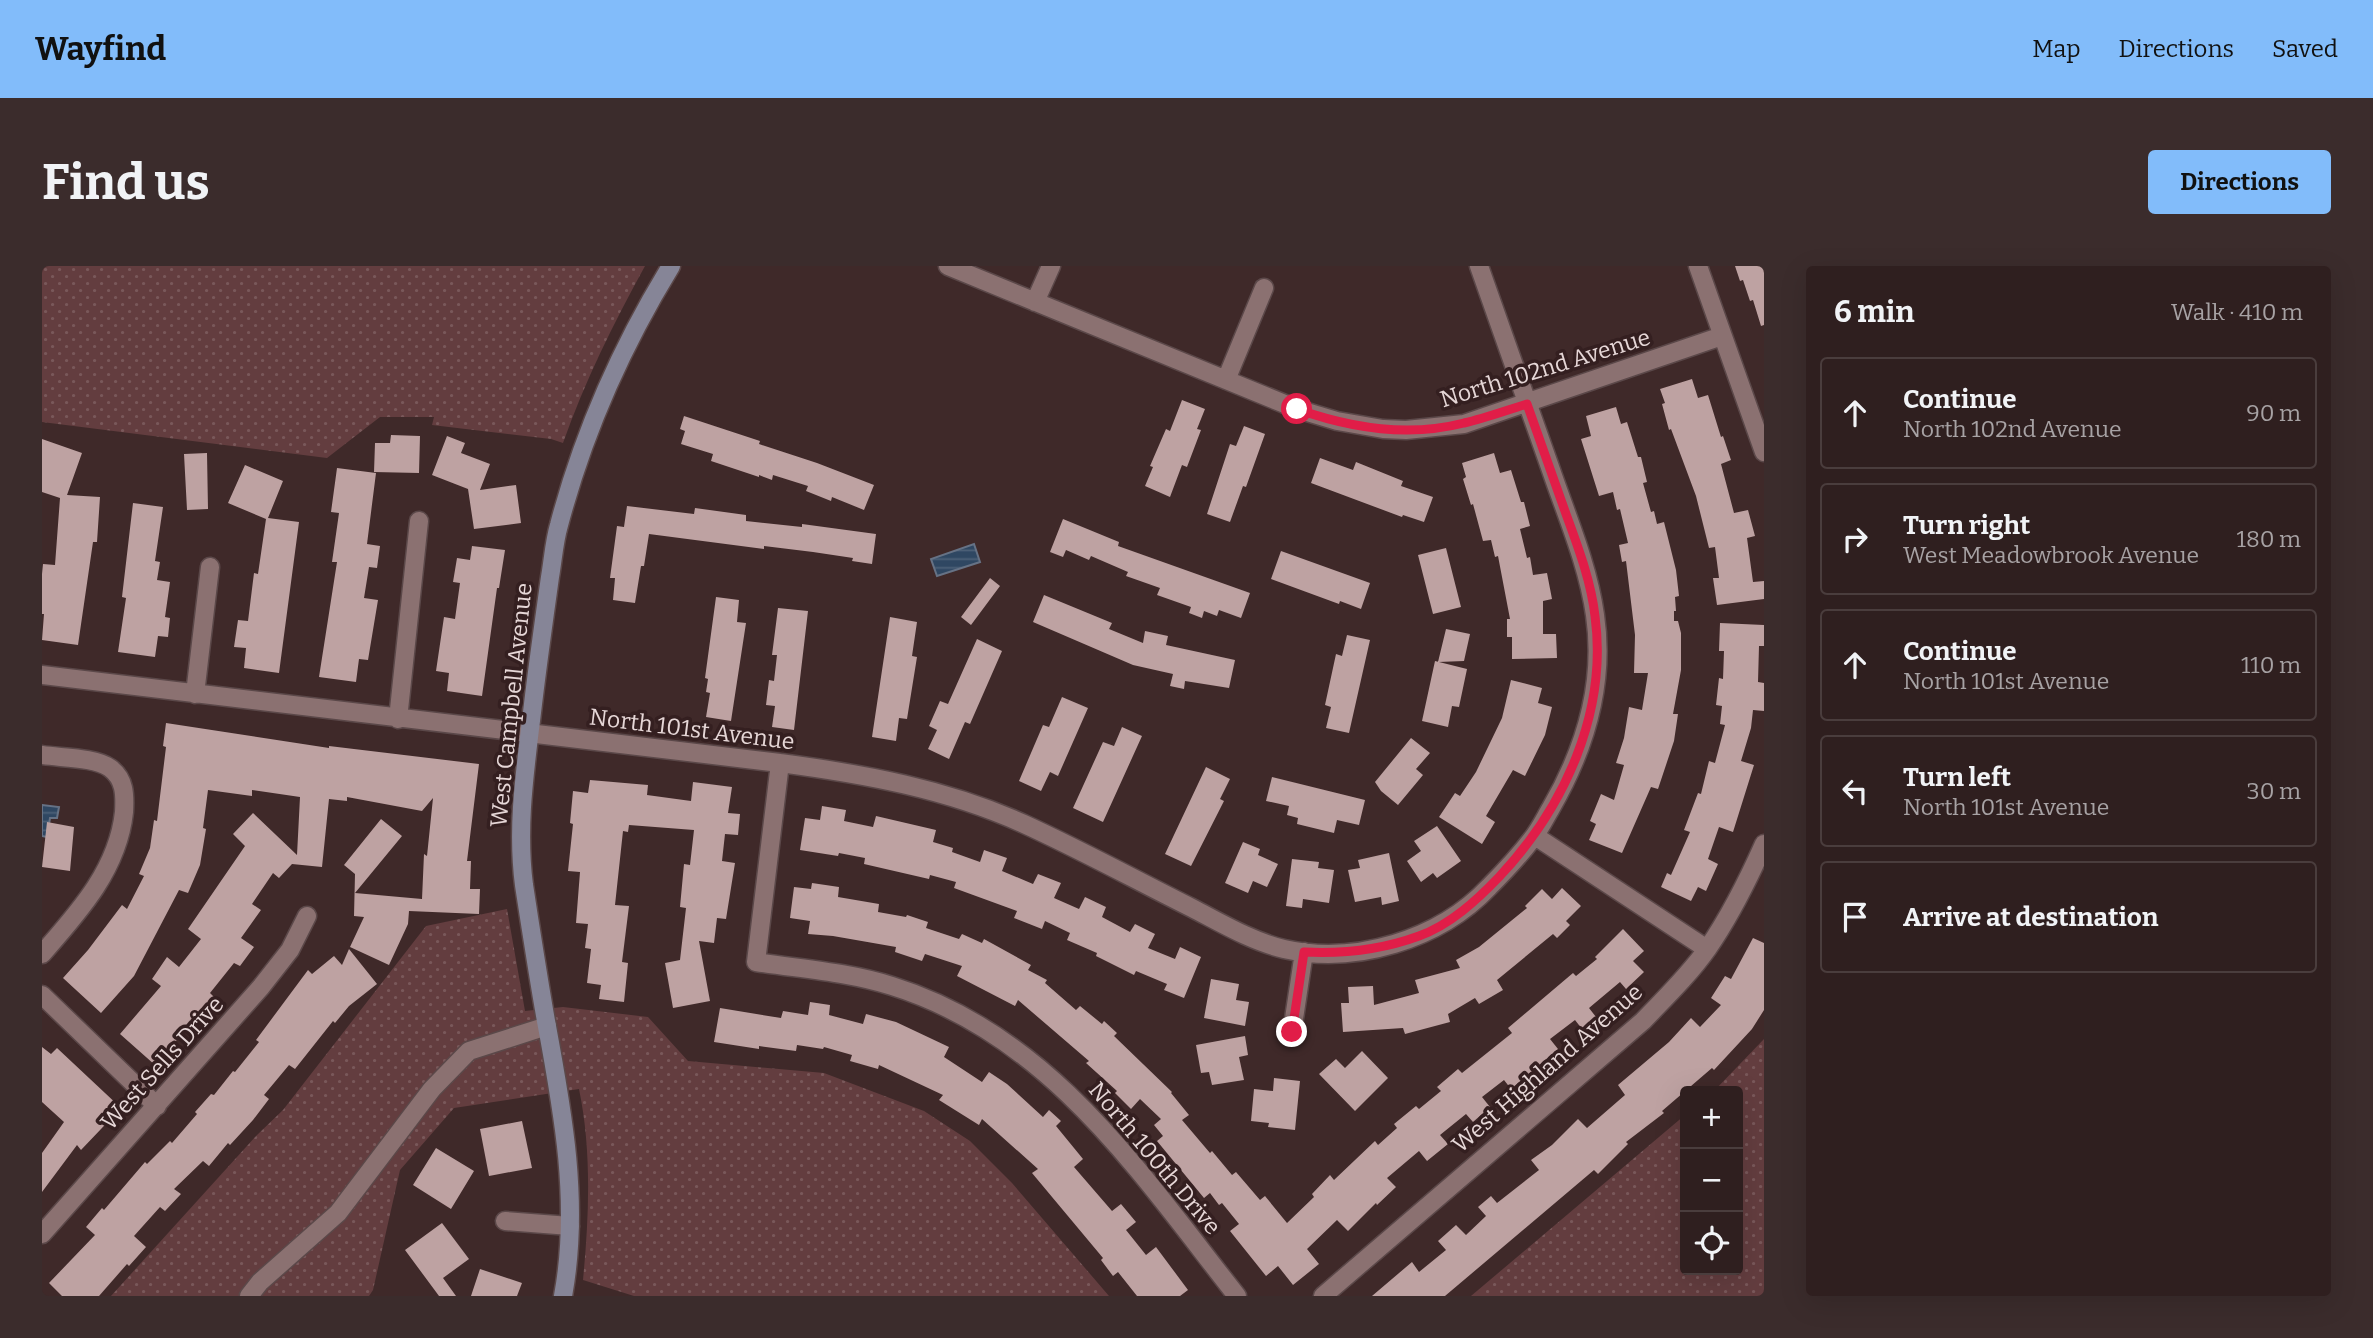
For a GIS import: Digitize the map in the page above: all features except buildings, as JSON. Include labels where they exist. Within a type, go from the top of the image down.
[{"type":"street","name":"West Campbell Avenue","points":[[564,1296],[570,1226],[568,1156],[521,859],[521,811],[558,527],[582,450],[608,385],[671,266]]},
{"type":"street","name":"North 102nd Avenue","points":[[947,266],[1314,415],[1383,429],[1406,430],[1464,424],[1722,337]]},
{"type":"street","points":[[1035,302],[1051,266]]},
{"type":"street","name":"North 101st Avenue","points":[[42,676],[780,763],[887,780],[919,787],[991,811],[1046,835],[1243,934],[1282,948],[1337,954],[1363,951],[1420,936],[1457,915],[1483,894],[1535,836],[1558,796],[1582,742],[1590,719],[1597,678],[1595,616],[1579,552],[1479,266]]},
{"type":"street","points":[[1698,266],[1764,452]]},
{"type":"street","points":[[1226,380],[1264,288]]},
{"type":"street","points":[[398,719],[419,521]]},
{"type":"street","points":[[195,694],[210,567]]},
{"type":"street","points":[[42,755],[99,762],[118,775],[125,795],[117,848],[107,870],[88,899],[42,954]]},
{"type":"street","name":"North 100th Drive","points":[[780,763],[756,962],[847,975],[891,985],[952,1010],[1024,1055],[1093,1117],[1237,1296]]},
{"type":"street","points":[[1535,836],[1707,949]]},
{"type":"street","name":"West Highland Avenue","points":[[1323,1296],[1643,1021],[1707,949],[1746,883],[1764,844]]},
{"type":"street","name":"West Sells Drive","points":[[42,1234],[261,987],[290,950],[307,916]]},
{"type":"street","points":[[1292,1032],[1304,952]]},
{"type":"street","points":[[42,995],[156,1106]]},
{"type":"street","points":[[249,1296],[260,1282],[338,1213],[432,1089],[469,1051],[547,1026]]},
{"type":"street","points":[[505,1221],[570,1226]]},
{"type":"shaded area","points":[[42,266],[645,266],[600,353],[563,443],[551,439],[432,425],[434,417],[380,417],[327,458],[42,422]]},
{"type":"shaded area","points":[[507,909],[525,1011],[563,1007],[648,1017],[688,1061],[824,1073],[924,1111],[970,1141],[1012,1183],[1109,1296],[634,1296],[583,1280],[588,1184],[586,1136],[579,1089],[454,1108],[400,1170],[373,1290],[369,1296],[111,1296],[257,1135],[283,1110],[426,926]]},
{"type":"shaded area","points":[[1764,1039],[1764,1296],[1471,1296],[1680,1119],[1680,1275],[1743,1275],[1743,1086],[1719,1086]]},
{"type":"water","points":[[974,544],[980,562],[937,576],[931,559]]},
{"type":"water","points":[[42,805],[59,807],[57,818],[50,818],[47,837],[42,836]]},
{"type":"route","points":[[1292,1032],[1304,952],[1337,954],[1363,951],[1420,936],[1457,915],[1483,894],[1508,868],[1535,836],[1558,796],[1590,719],[1597,678],[1595,616],[1589,587],[1527,404],[1464,424],[1406,430],[1337,421],[1297,409]]}]
